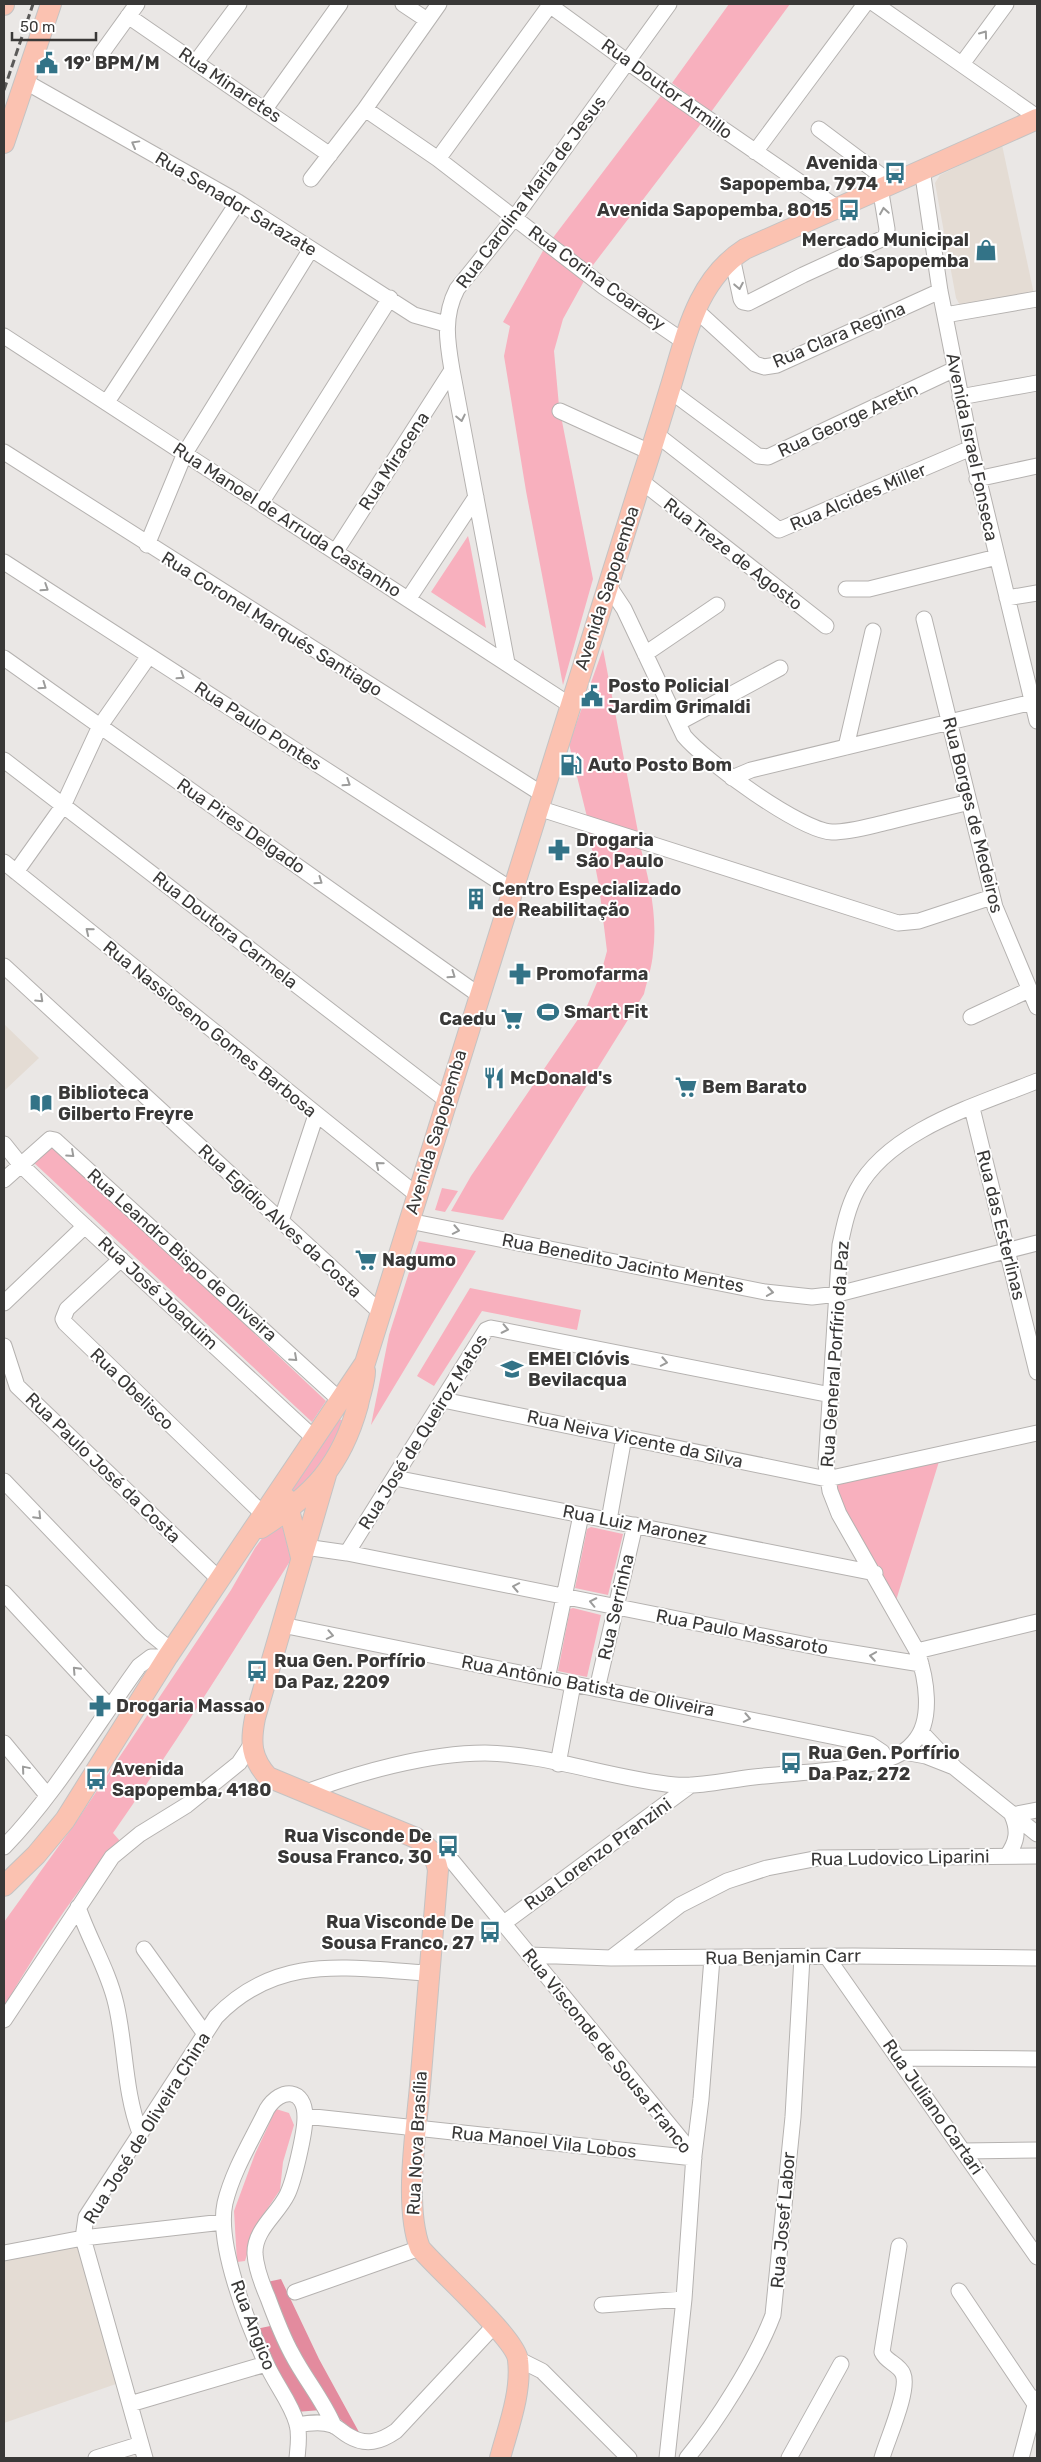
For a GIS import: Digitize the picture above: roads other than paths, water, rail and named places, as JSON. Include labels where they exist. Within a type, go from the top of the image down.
[{"type":"main road","points":[[4,143],[51,4]]},
{"type":"main road","name":"Avenida Sapopemba","points":[[4,1886],[30,1861],[65,1820],[147,1667],[170,1654],[338,1406],[364,1363],[670,390],[683,341],[710,282],[732,257],[745,248],[1037,118]]},
{"type":"main road","name":"Avenida Sapopemba","points":[[251,1534],[306,1496],[326,1475],[348,1437],[365,1374],[364,1363]]},
{"type":"main road","points":[[338,1406],[345,1416],[348,1437]]},
{"type":"main road","points":[[304,1793],[268,1777],[249,1759],[255,1718],[326,1475]]},
{"type":"main road","points":[[290,1477],[286,1488],[287,1509],[303,1552]]},
{"type":"main road","name":"Rua Visconde de Sousa Franco","points":[[304,1793],[416,1838],[430,1848]]},
{"type":"main road","name":"Rua Nova Brasília","points":[[430,1848],[438,1870],[416,2129],[411,2214],[414,2232],[420,2248],[506,2338],[518,2359]]},
{"type":"main road","points":[[500,2458],[516,2398],[518,2359]]},
{"type":"street","points":[[196,62],[239,4]]},
{"type":"street","points":[[265,109],[340,4]]},
{"type":"street","points":[[403,4],[427,20]]},
{"type":"street","points":[[311,179],[365,109],[439,4]]},
{"type":"street","points":[[438,159],[549,4]]},
{"type":"street","name":"Rua Doutor Armillo","points":[[549,4],[755,152],[836,207]]},
{"type":"street","name":"Rua Carolina Maria de Jesus","points":[[507,663],[452,370],[446,324],[450,302],[457,289],[514,217],[669,4]]},
{"type":"street","points":[[755,152],[865,4]]},
{"type":"street","points":[[875,4],[893,9],[962,64],[1037,118]]},
{"type":"street","points":[[962,64],[1006,4]]},
{"type":"street","points":[[101,54],[132,10]]},
{"type":"street","name":"Rua Minaretes","points":[[132,10],[196,62],[330,155]]},
{"type":"street","name":"Rua Senador Sarazate","points":[[26,82],[238,202],[414,315],[446,324]]},
{"type":"street","name":"Rua Corina Coaracy","points":[[365,109],[438,159],[604,287],[683,341]]},
{"type":"street","points":[[732,257],[741,298],[743,302],[748,303],[803,275],[886,237],[886,185],[819,129]]},
{"type":"street","name":"Avenida Israel Fonseca","points":[[922,169],[940,291],[977,479],[1035,702],[1037,721]]},
{"type":"street","points":[[107,402],[238,202]]},
{"type":"street","points":[[147,545],[184,454],[311,249]]},
{"type":"street","name":"Rua Clara Regina","points":[[696,310],[756,364],[764,367],[777,365],[940,291]]},
{"type":"street","points":[[261,503],[390,298]]},
{"type":"street","points":[[945,316],[1037,299]]},
{"type":"street","name":"Rua Manoel de Arruda Castanho","points":[[4,336],[409,598],[570,705]]},
{"type":"street","name":"Rua Miracena","points":[[336,551],[452,370]]},
{"type":"street","name":"Rua George Aretin","points":[[670,390],[758,456],[768,457],[955,370]]},
{"type":"street","points":[[960,397],[1037,383]]},
{"type":"street","points":[[560,412],[653,443]]},
{"type":"street","name":"Rua Alcides Miller","points":[[653,443],[779,530],[971,448]]},
{"type":"street","name":"Rua Coronel Marqués Santiago","points":[[4,452],[540,801],[898,923],[919,921],[992,896]]},
{"type":"street","points":[[977,479],[1037,466]]},
{"type":"street","name":"Rua Treze de Agosto","points":[[641,481],[826,626]]},
{"type":"street","points":[[409,598],[476,497]]},
{"type":"street","points":[[846,589],[868,589],[996,557]]},
{"type":"street","name":"Rua Paulo Pontes","points":[[4,562],[512,890]]},
{"type":"street","points":[[608,585],[624,610],[684,736],[695,749],[732,778],[810,826],[822,831],[854,830],[969,802]]},
{"type":"street","points":[[1007,598],[1037,593]]},
{"type":"street","points":[[645,654],[716,605]]},
{"type":"street","name":"Rua Borges de Medeiros","points":[[924,619],[992,896],[1007,941],[1037,1007]]},
{"type":"street","points":[[846,747],[873,631]]},
{"type":"street","points":[[16,872],[63,806],[100,726],[149,656]]},
{"type":"street","name":"Rua Pires Delgado","points":[[4,658],[479,995]]},
{"type":"street","points":[[678,723],[780,668]]},
{"type":"street","points":[[732,778],[751,770],[1035,702]]},
{"type":"street","name":"Rua Doutora Carmela","points":[[4,760],[446,1100]]},
{"type":"street","name":"Rua Nassioseno Gomes Barbosa","points":[[4,862],[417,1195]]},
{"type":"street","name":"Rua Egídio Alves da Costa","points":[[4,966],[380,1312]]},
{"type":"street","points":[[972,1018],[1029,990]]},
{"type":"street","name":"Rua General Porfírio da Paz","points":[[921,1732],[925,1707],[919,1657],[875,1573],[840,1514],[827,1479],[826,1464],[832,1395],[840,1245],[845,1220],[861,1183],[875,1165],[893,1148],[913,1134],[1037,1081]]},
{"type":"street","name":"Rua das Esterlinas","points":[[972,1108],[1037,1372]]},
{"type":"street","points":[[281,1221],[316,1114]]},
{"type":"street","name":"Rua Leandro Bispo de Oliveira","points":[[4,1180],[50,1139],[56,1140],[338,1406]]},
{"type":"street","name":"Rua José Joaquim","points":[[4,1144],[20,1164],[85,1226],[315,1439]]},
{"type":"street","name":"Rua Benedito Jacinto Mentes","points":[[409,1221],[765,1292],[812,1297],[838,1294],[1037,1243]]},
{"type":"street","points":[[4,1303],[85,1226]]},
{"type":"street","name":"Rua Obelisco","points":[[121,1259],[67,1309],[63,1319],[65,1323],[264,1515]]},
{"type":"street","name":"Rua José de Queiroz Matos","points":[[346,1553],[486,1330],[496,1328],[832,1395]]},
{"type":"street","name":"Rua Paulo José da Costa","points":[[4,1346],[17,1386],[220,1579]]},
{"type":"street","name":"Rua Neiva Vicente da Silva","points":[[443,1400],[827,1479]]},
{"type":"street","points":[[827,1479],[1037,1433]]},
{"type":"street","points":[[609,1520],[624,1437]]},
{"type":"street","name":"Rua Luiz Maronez","points":[[394,1478],[875,1573]]},
{"type":"street","points":[[4,1481],[170,1654]]},
{"type":"street","points":[[547,1679],[581,1514]]},
{"type":"street","name":"Rua Serrinha","points":[[597,1689],[635,1525]]},
{"type":"street","name":"Rua Paulo Massaroto","points":[[303,1552],[346,1553],[813,1646],[919,1657]]},
{"type":"street","points":[[4,1593],[109,1706]]},
{"type":"street","points":[[919,1657],[1037,1622]]},
{"type":"street","name":"Rua Antônio Batista de Oliveira","points":[[282,1625],[870,1744],[882,1752],[886,1759]]},
{"type":"street","points":[[4,1847],[20,1831],[47,1795],[109,1706],[147,1667],[152,1634]]},
{"type":"street","points":[[558,1764],[574,1684]]},
{"type":"street","points":[[304,1793],[339,1780],[423,1760],[458,1754],[506,1755],[663,1783],[691,1785],[856,1765],[886,1759],[904,1752],[921,1732],[955,1768],[1037,1834]]},
{"type":"street","points":[[4,1743],[47,1795]]},
{"type":"street","points":[[904,1752],[926,1756],[955,1768]]},
{"type":"street","points":[[4,2020],[112,1857],[140,1834],[187,1805],[249,1759]]},
{"type":"street","name":"Rua Lorenzo Pranzini","points":[[504,1924],[691,1785]]},
{"type":"street","points":[[1012,1815],[1037,1810]]},
{"type":"street","name":"Rua Ludovico Liparini","points":[[1007,1856],[1015,1842],[1017,1833],[1012,1815]]},
{"type":"street","name":"Rua Visconde de Sousa Franco","points":[[430,1848],[448,1856],[694,2156],[684,2299],[667,2458]]},
{"type":"street","name":"Rua Ludovico Liparini","points":[[611,1958],[680,1905],[727,1881],[749,1873],[819,1858],[1037,1856]]},
{"type":"street","points":[[438,1870],[462,1874]]},
{"type":"street","points":[[78,1907],[84,1924],[106,1969],[116,2004],[129,2099],[140,2132]]},
{"type":"street","points":[[144,1949],[205,2034]]},
{"type":"street","name":"Rua Benjamin Carr","points":[[529,1955],[611,1958],[1037,1958]]},
{"type":"street","name":"Rua Josef Labor","points":[[687,2458],[701,2441],[742,2376],[773,2315],[793,2117],[802,1957]]},
{"type":"street","name":"Rua Juliano Cartari","points":[[827,1957],[900,2058],[1037,2257]]},
{"type":"street","points":[[694,2156],[701,2099],[712,1958]]},
{"type":"street","name":"Rua José de Oliveira China","points":[[143,2451],[83,2238],[86,2218],[216,2017],[241,1995],[274,1978],[298,1970],[315,1968],[429,1973]]},
{"type":"street","points":[[900,2058],[1037,2059]]},
{"type":"street","name":"Rua Angico","points":[[297,2425],[266,2364],[230,2264],[223,2222],[225,2204],[236,2173],[273,2100],[281,2094],[289,2092],[296,2096],[303,2105],[305,2116]]},
{"type":"street","points":[[305,2116],[287,2195],[262,2229],[256,2242],[255,2254],[261,2281],[292,2355],[327,2409],[334,2426]]},
{"type":"street","name":"Rua Manoel Vila Lobos","points":[[305,2116],[416,2129],[694,2156]]},
{"type":"street","points":[[963,2151],[1037,2150]]},
{"type":"street","points":[[4,2253],[83,2238],[223,2222]]},
{"type":"street","points":[[882,2458],[905,2383],[900,2369],[884,2356],[882,2352],[899,2246]]},
{"type":"street","points":[[295,2292],[420,2248]]},
{"type":"street","points":[[959,2291],[1037,2403],[1022,2458]]},
{"type":"street","points":[[602,2304],[684,2299]]},
{"type":"street","points":[[298,2458],[297,2425],[324,2423],[334,2426],[359,2441],[371,2443],[384,2440],[396,2431],[494,2326]]},
{"type":"street","points":[[518,2359],[542,2371],[629,2458]]},
{"type":"street","points":[[130,2404],[266,2364]]},
{"type":"street","points":[[789,2458],[841,2364]]},
{"type":"street","points":[[96,2458],[143,2451]]},
{"type":"railway","points":[[4,90],[33,4]]},
{"type":"place","name":"19º BPM/M","points":[[47,63]]},
{"type":"place","name":"Avenida Sapopemba, 7974","points":[[895,173]]},
{"type":"place","name":"Avenida Sapopemba, 8015","points":[[849,210]]},
{"type":"place","name":"Mercado Municipal do Sapopemba","points":[[986,250]]},
{"type":"place","name":"Posto Policial Jardim Grimaldi","points":[[592,696]]},
{"type":"place","name":"Auto Posto Bom","points":[[571,765]]},
{"type":"place","name":"Drogaria São Paulo","points":[[559,850]]},
{"type":"place","name":"Centro Especializado de Reabilitação","points":[[476,899]]},
{"type":"place","name":"Promofarma","points":[[520,974]]},
{"type":"place","name":"Smart Fit","points":[[548,1012]]},
{"type":"place","name":"Caedu","points":[[512,1019]]},
{"type":"place","name":"McDonald's","points":[[494,1078]]},
{"type":"place","name":"Bem Barato","points":[[686,1087]]},
{"type":"place","name":"Biblioteca Gilberto Freyre","points":[[41,1103]]},
{"type":"place","name":"Nagumo","points":[[366,1260]]},
{"type":"place","name":"EMEI Clóvis Bevilacqua","points":[[512,1369]]},
{"type":"place","name":"Rua Gen. Porfírio Da Paz, 2209","points":[[257,1671]]},
{"type":"place","name":"Drogaria Massao","points":[[100,1706]]},
{"type":"place","name":"Rua Gen. Porfírio Da Paz, 272","points":[[791,1763]]},
{"type":"place","name":"Avenida Sapopemba, 4180","points":[[96,1779]]},
{"type":"place","name":"Rua Visconde De Sousa Franco, 30","points":[[448,1846]]},
{"type":"place","name":"Rua Visconde De Sousa Franco, 27","points":[[490,1932]]}]
